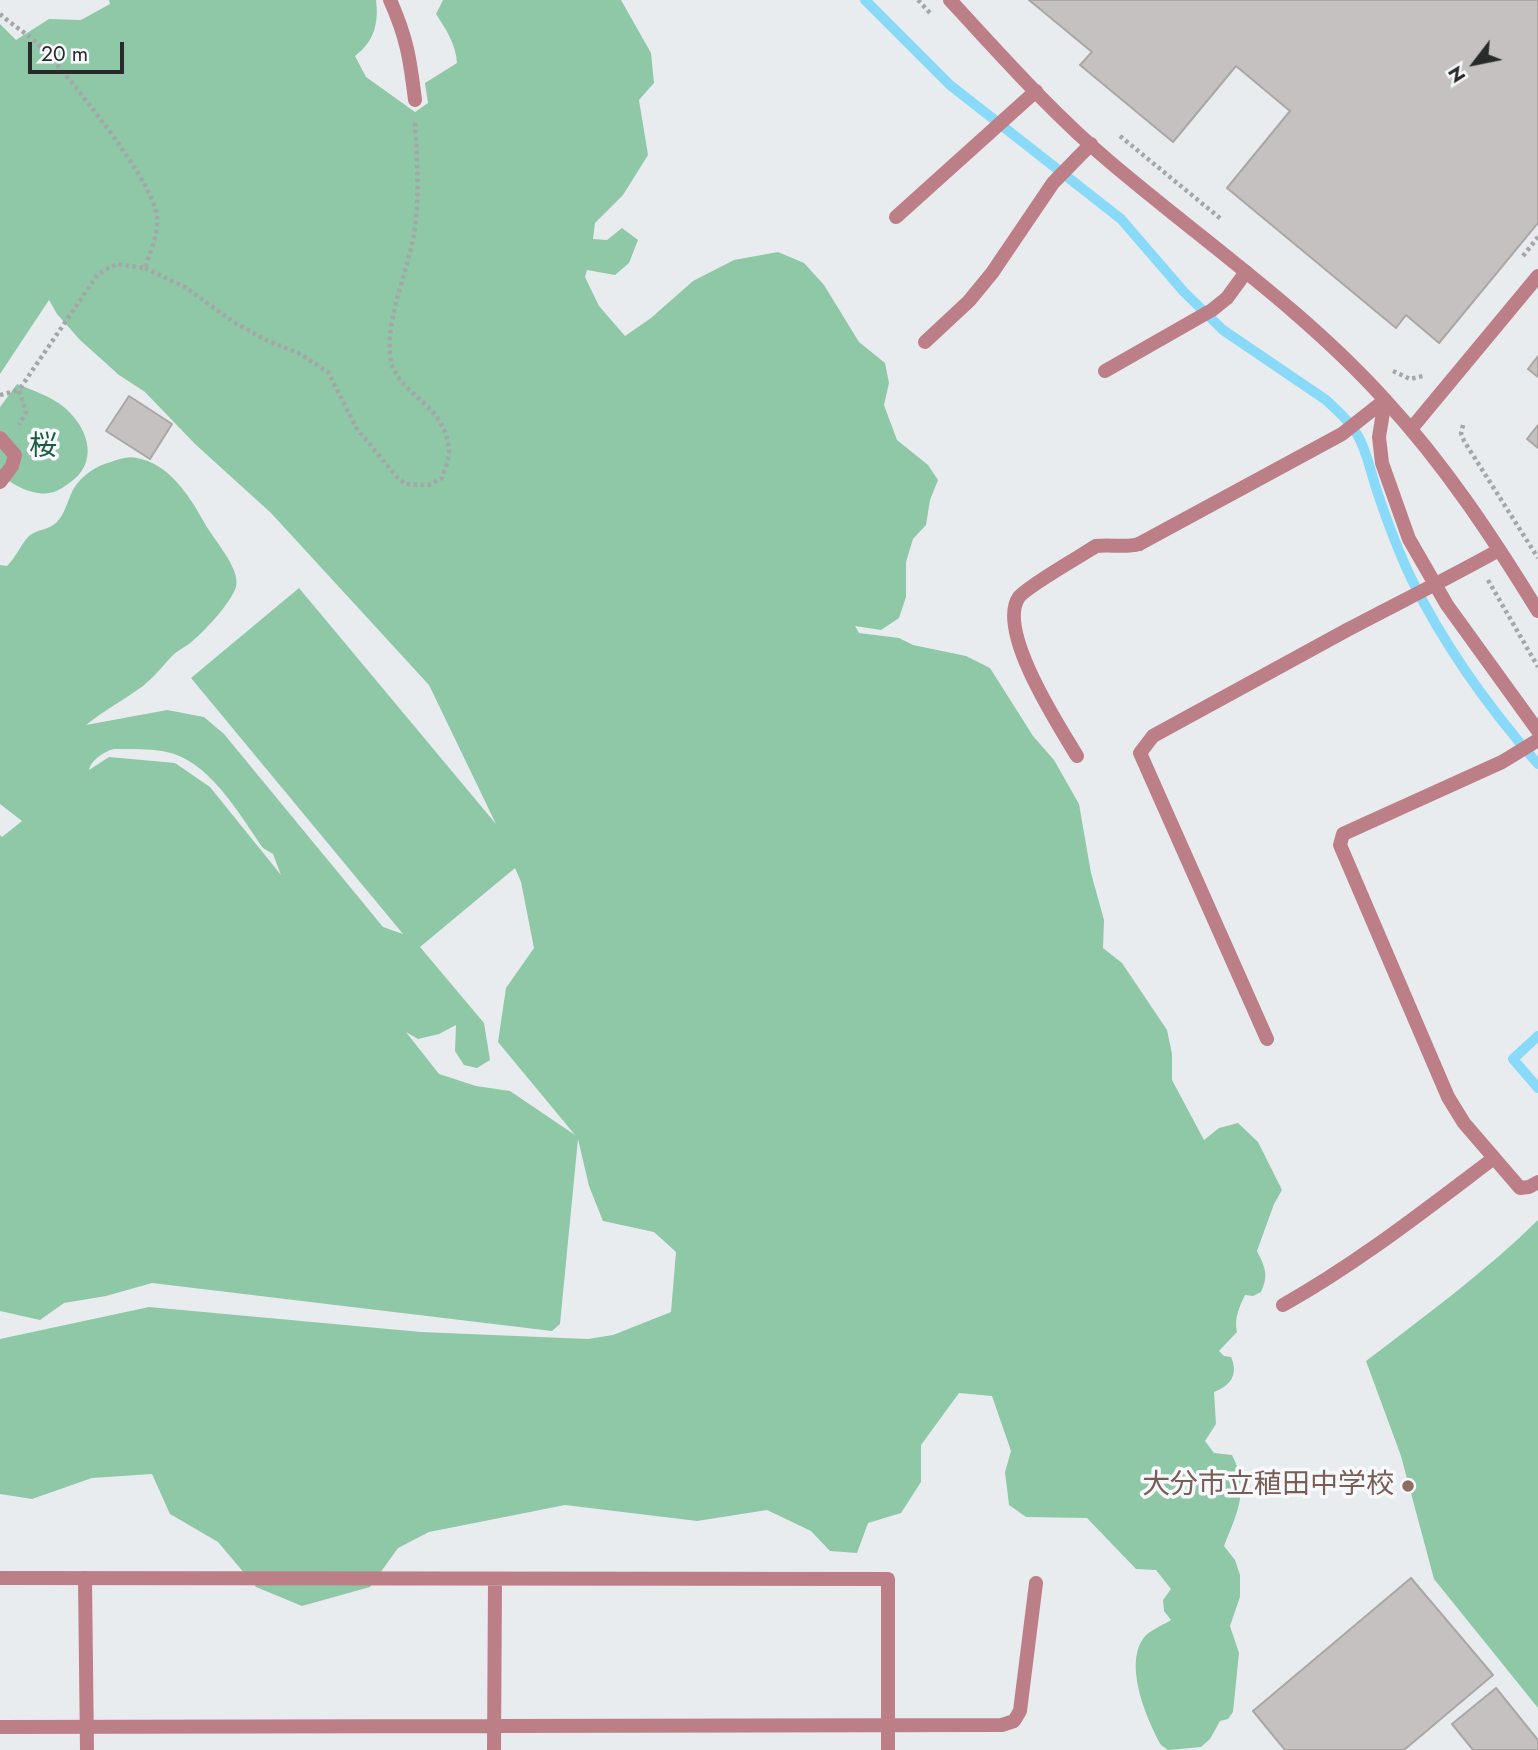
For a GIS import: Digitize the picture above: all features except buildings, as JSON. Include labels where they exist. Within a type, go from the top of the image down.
[{"type":"street","points":[[390,0],[409,51],[415,100]]},
{"type":"street","points":[[950,0],[1036,91],[1091,144],[1323,337],[1385,400],[1447,475],[1538,611]]},
{"type":"street","points":[[896,217],[1036,91]]},
{"type":"street","points":[[925,342],[969,300],[992,273],[1053,183],[1091,144]]},
{"type":"street","points":[[1105,370],[1212,310],[1227,298],[1247,272]]},
{"type":"street","points":[[1411,429],[1538,276]]},
{"type":"street","points":[[1077,756],[1035,684],[1017,638],[1015,608],[1022,594],[1096,546],[1108,544],[1130,547],[1139,544],[1342,434],[1385,400]]},
{"type":"street","points":[[1385,400],[1379,437],[1382,463],[1424,590],[1538,731]]},
{"type":"street","points":[[0,482],[12,466],[15,455],[4,441]]},
{"type":"street","points":[[1268,1039],[1140,753],[1153,736],[1499,550]]},
{"type":"street","points":[[1538,740],[1490,767],[1343,834],[1340,839],[1340,845],[1448,1097],[1464,1123],[1520,1188],[1538,1182]]},
{"type":"street","points":[[1283,1305],[1328,1280],[1494,1158]]},
{"type":"street","points":[[0,1578],[888,1579],[888,1750]]},
{"type":"street","points":[[85,1578],[87,1750]]},
{"type":"street","points":[[494,1750],[495,1578]]},
{"type":"street","points":[[0,1727],[1002,1725],[1014,1721],[1020,1711],[1036,1583]]},
{"type":"path","points":[[0,14],[40,46],[90,108],[146,186],[154,201],[158,225],[145,268]]},
{"type":"path","points":[[0,395],[19,390],[98,274],[117,264],[145,268],[185,287],[243,328],[322,367],[328,372],[357,429],[396,477],[405,484],[429,485],[442,478],[449,454],[443,423],[396,376],[390,356],[391,323],[414,234],[417,205],[415,100]]},
{"type":"path","points":[[1116,133],[1228,225]]},
{"type":"path","points":[[1521,259],[1538,237]]},
{"type":"path","points":[[1390,368],[1410,379],[1425,375]]},
{"type":"path","points":[[4,441],[26,412],[19,390]]},
{"type":"path","points":[[1463,425],[1461,433],[1464,441],[1538,558]]},
{"type":"path","points":[[1490,584],[1538,667]]},
{"type":"green space","points":[[109,0],[376,0],[374,31],[367,45],[355,56],[366,77],[415,112],[428,103],[425,83],[457,63],[453,44],[436,14],[443,0],[621,0],[651,53],[654,83],[639,100],[648,155],[623,195],[595,223],[593,239],[607,240],[622,228],[638,240],[629,263],[615,275],[587,270],[585,277],[599,306],[625,336],[651,318],[693,281],[734,260],[778,252],[804,263],[824,285],[859,342],[885,363],[889,383],[884,405],[897,440],[928,465],[938,480],[930,500],[926,525],[913,539],[906,562],[906,597],[899,618],[881,630],[855,626],[859,633],[899,638],[913,645],[966,656],[990,668],[1033,736],[1054,760],[1079,804],[1091,873],[1104,920],[1103,948],[1122,963],[1167,1030],[1172,1054],[1172,1080],[1204,1140],[1219,1128],[1238,1123],[1258,1142],[1282,1190],[1257,1251],[1265,1271],[1261,1292],[1253,1296],[1245,1295],[1237,1318],[1237,1332],[1219,1351],[1224,1356],[1231,1357],[1234,1369],[1229,1383],[1214,1392],[1216,1424],[1205,1441],[1214,1453],[1232,1455],[1240,1479],[1240,1501],[1224,1546],[1235,1560],[1240,1575],[1240,1597],[1230,1626],[1239,1653],[1233,1712],[1228,1719],[1220,1721],[1210,1739],[1201,1747],[1168,1750],[1161,1745],[1144,1708],[1137,1678],[1138,1650],[1143,1639],[1171,1620],[1164,1611],[1163,1600],[1171,1589],[1156,1570],[1136,1569],[1087,1518],[1026,1517],[1009,1505],[1005,1472],[1011,1451],[992,1396],[959,1393],[921,1445],[921,1482],[901,1513],[868,1523],[857,1553],[830,1551],[811,1531],[767,1510],[697,1521],[565,1505],[429,1532],[398,1548],[370,1587],[302,1606],[256,1587],[218,1542],[170,1514],[152,1474],[92,1478],[32,1499],[0,1494],[0,1339],[149,1307],[421,1332],[588,1339],[613,1335],[671,1312],[676,1252],[654,1232],[603,1221],[589,1186],[578,1139],[560,1324],[552,1331],[152,1283],[106,1296],[64,1303],[40,1320],[0,1311],[0,835],[2,837],[22,821],[0,804],[0,565],[7,566],[29,536],[57,522],[73,489],[83,477],[101,465],[127,458],[148,461],[159,467],[177,482],[192,501],[230,562],[236,579],[236,587],[229,601],[202,633],[174,654],[143,686],[86,725],[167,710],[204,717],[224,734],[383,927],[403,934],[191,678],[299,588],[496,824],[429,685],[271,513],[195,444],[145,392],[119,375],[80,340],[57,314],[49,300],[0,374],[0,24],[16,40],[49,19],[81,20],[110,4]],"holes":[[[114,749],[167,752],[188,760],[225,794],[263,848],[273,854],[281,875],[210,787],[175,763],[109,757],[89,770],[99,757]],[[515,868],[521,882],[534,948],[506,988],[498,1042],[575,1135],[510,1091],[476,1086],[439,1074],[406,1032],[418,1039],[439,1034],[456,1025],[455,1051],[464,1065],[477,1068],[490,1060],[484,1023],[420,947]]]},
{"type":"green space","name":"桜","points":[[17,384],[60,404],[74,417],[85,436],[87,457],[84,467],[78,476],[54,492],[27,490],[0,475],[0,407]]},
{"type":"green space","points":[[1538,1220],[1538,1708],[1434,1579],[1401,1456],[1366,1361],[1476,1276]]},
{"type":"waterway","points":[[865,0],[950,85],[1121,219],[1184,292],[1223,330],[1326,400],[1348,421],[1361,442],[1393,536],[1425,605],[1469,676],[1538,764]]},
{"type":"waterway","points":[[1538,1036],[1513,1059],[1538,1088]]},
{"type":"place","name":"大分市立稙田中学校","points":[[1408,1486]]}]
